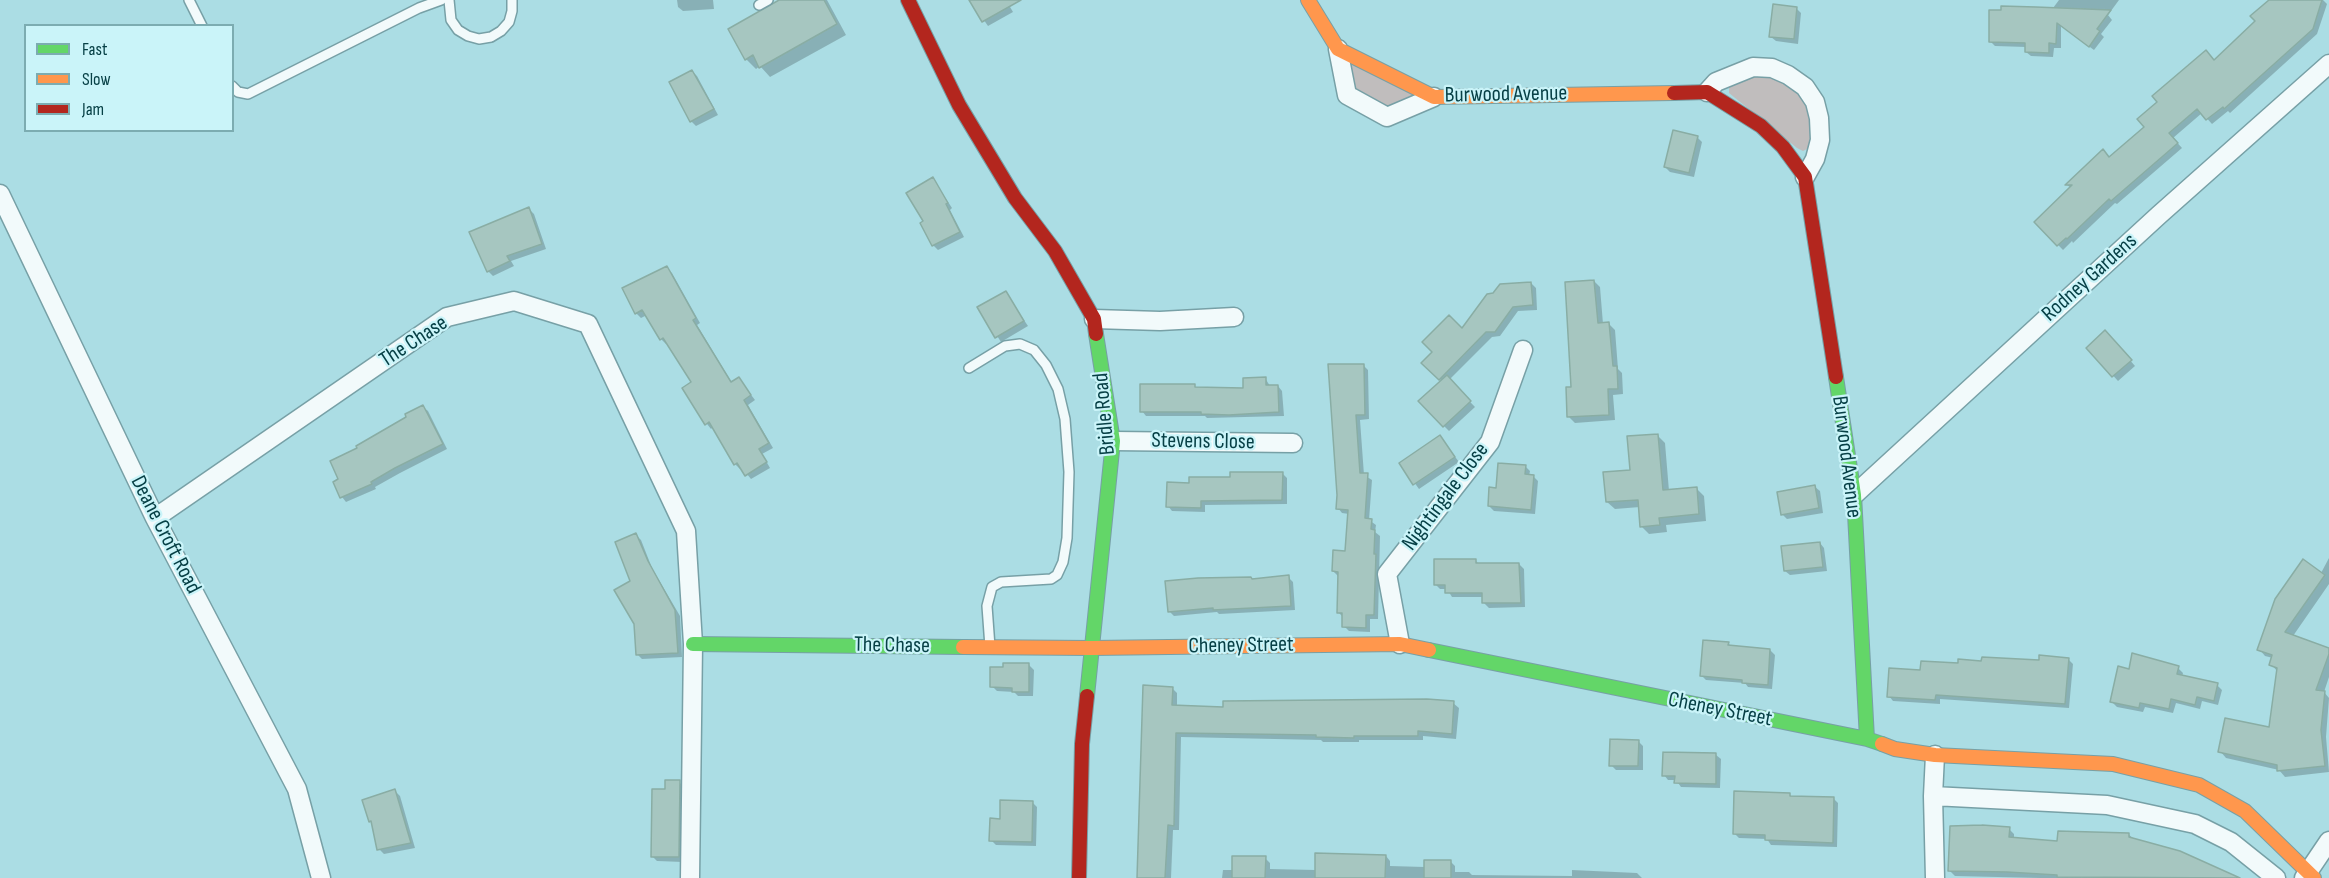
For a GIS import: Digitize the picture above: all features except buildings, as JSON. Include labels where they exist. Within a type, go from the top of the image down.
[{"type":"street","name":"Bridle Road","points":[[908,0],[959,105],[1015,198],[1055,251],[1094,320],[1113,441],[1082,744],[1079,878]]},
{"type":"street","points":[[1308,0],[1338,49],[1347,95],[1387,117],[1434,97]]},
{"type":"street","name":"Burwood Avenue","points":[[1338,49],[1434,97],[1707,92],[1761,126],[1783,147],[1805,177],[1854,495],[1867,740]]},
{"type":"street","name":"Rodney Gardens","points":[[1854,495],[2159,215],[2329,64]]},
{"type":"street","points":[[1707,92],[1716,81],[1753,67],[1772,68],[1788,75],[1805,87],[1815,102],[1819,118],[1820,140],[1815,159],[1805,177]]},
{"type":"street","name":"Deane Croft Road","points":[[0,194],[155,518],[297,789],[321,878]]},
{"type":"street","name":"The Chase","points":[[155,518],[447,317],[514,301],[588,324],[686,531],[693,644],[690,878]]},
{"type":"street","points":[[1094,320],[1160,321],[1234,317]]},
{"type":"street","name":"Nightingale Close","points":[[1400,644],[1387,574],[1490,442],[1523,350]]},
{"type":"street","name":"Stevens Close","points":[[1113,441],[1293,443]]},
{"type":"street","name":"The Chase","points":[[693,644],[1092,648]]},
{"type":"street","name":"Cheney Street","points":[[1092,648],[1400,644],[1935,756],[2113,764],[2199,785],[2245,811],[2309,876]]},
{"type":"street","points":[[1935,756],[1933,796],[1935,878]]},
{"type":"street","points":[[1933,796],[2107,805],[2195,824],[2231,842],[2276,878]]},
{"type":"street","points":[[2309,876],[2329,841]]},
{"type":"lane","points":[[189,0],[201,24]]},
{"type":"lane","points":[[234,88],[238,92],[248,94],[420,8],[441,0]]},
{"type":"lane","points":[[449,0],[451,20],[458,30],[479,39],[491,37],[509,22],[512,0]]},
{"type":"lane","points":[[759,5],[768,0]]},
{"type":"lane","points":[[969,368],[1005,346],[1020,344],[1034,350],[1046,365],[1058,389],[1065,419],[1069,472],[1067,538],[1063,562],[1057,575],[1051,579],[1001,582],[992,587],[987,606],[990,647]]},
{"type":"shaded area","points":[[1349,61],[1415,96],[1387,107],[1354,89]]},
{"type":"shaded area","points":[[1763,75],[1783,80],[1800,92],[1810,108],[1814,127],[1809,148],[1803,151],[1797,148],[1729,93],[1729,87],[1733,82],[1746,76]]},
{"type":"traffic: fast","points":[[1087,696],[1113,441],[1096,334]]},
{"type":"traffic: fast","points":[[1836,377],[1854,495],[1867,739]]},
{"type":"traffic: fast","points":[[693,644],[963,647]]},
{"type":"traffic: fast","points":[[1429,650],[1867,739],[1882,744]]},
{"type":"traffic: slow","points":[[1308,0],[1338,49],[1434,97],[1674,93]]},
{"type":"traffic: slow","points":[[963,647],[1092,648],[1400,644],[1429,650]]},
{"type":"traffic: slow","points":[[1882,744],[1895,749],[1935,755],[2113,764],[2199,785],[2245,811],[2314,878]]},
{"type":"traffic: jam","points":[[908,0],[959,105],[1015,198],[1055,251],[1094,319],[1096,334]]},
{"type":"traffic: jam","points":[[1674,93],[1707,92],[1761,126],[1783,147],[1805,177],[1836,377]]},
{"type":"traffic: jam","points":[[1079,878],[1082,744],[1087,696]]}]
